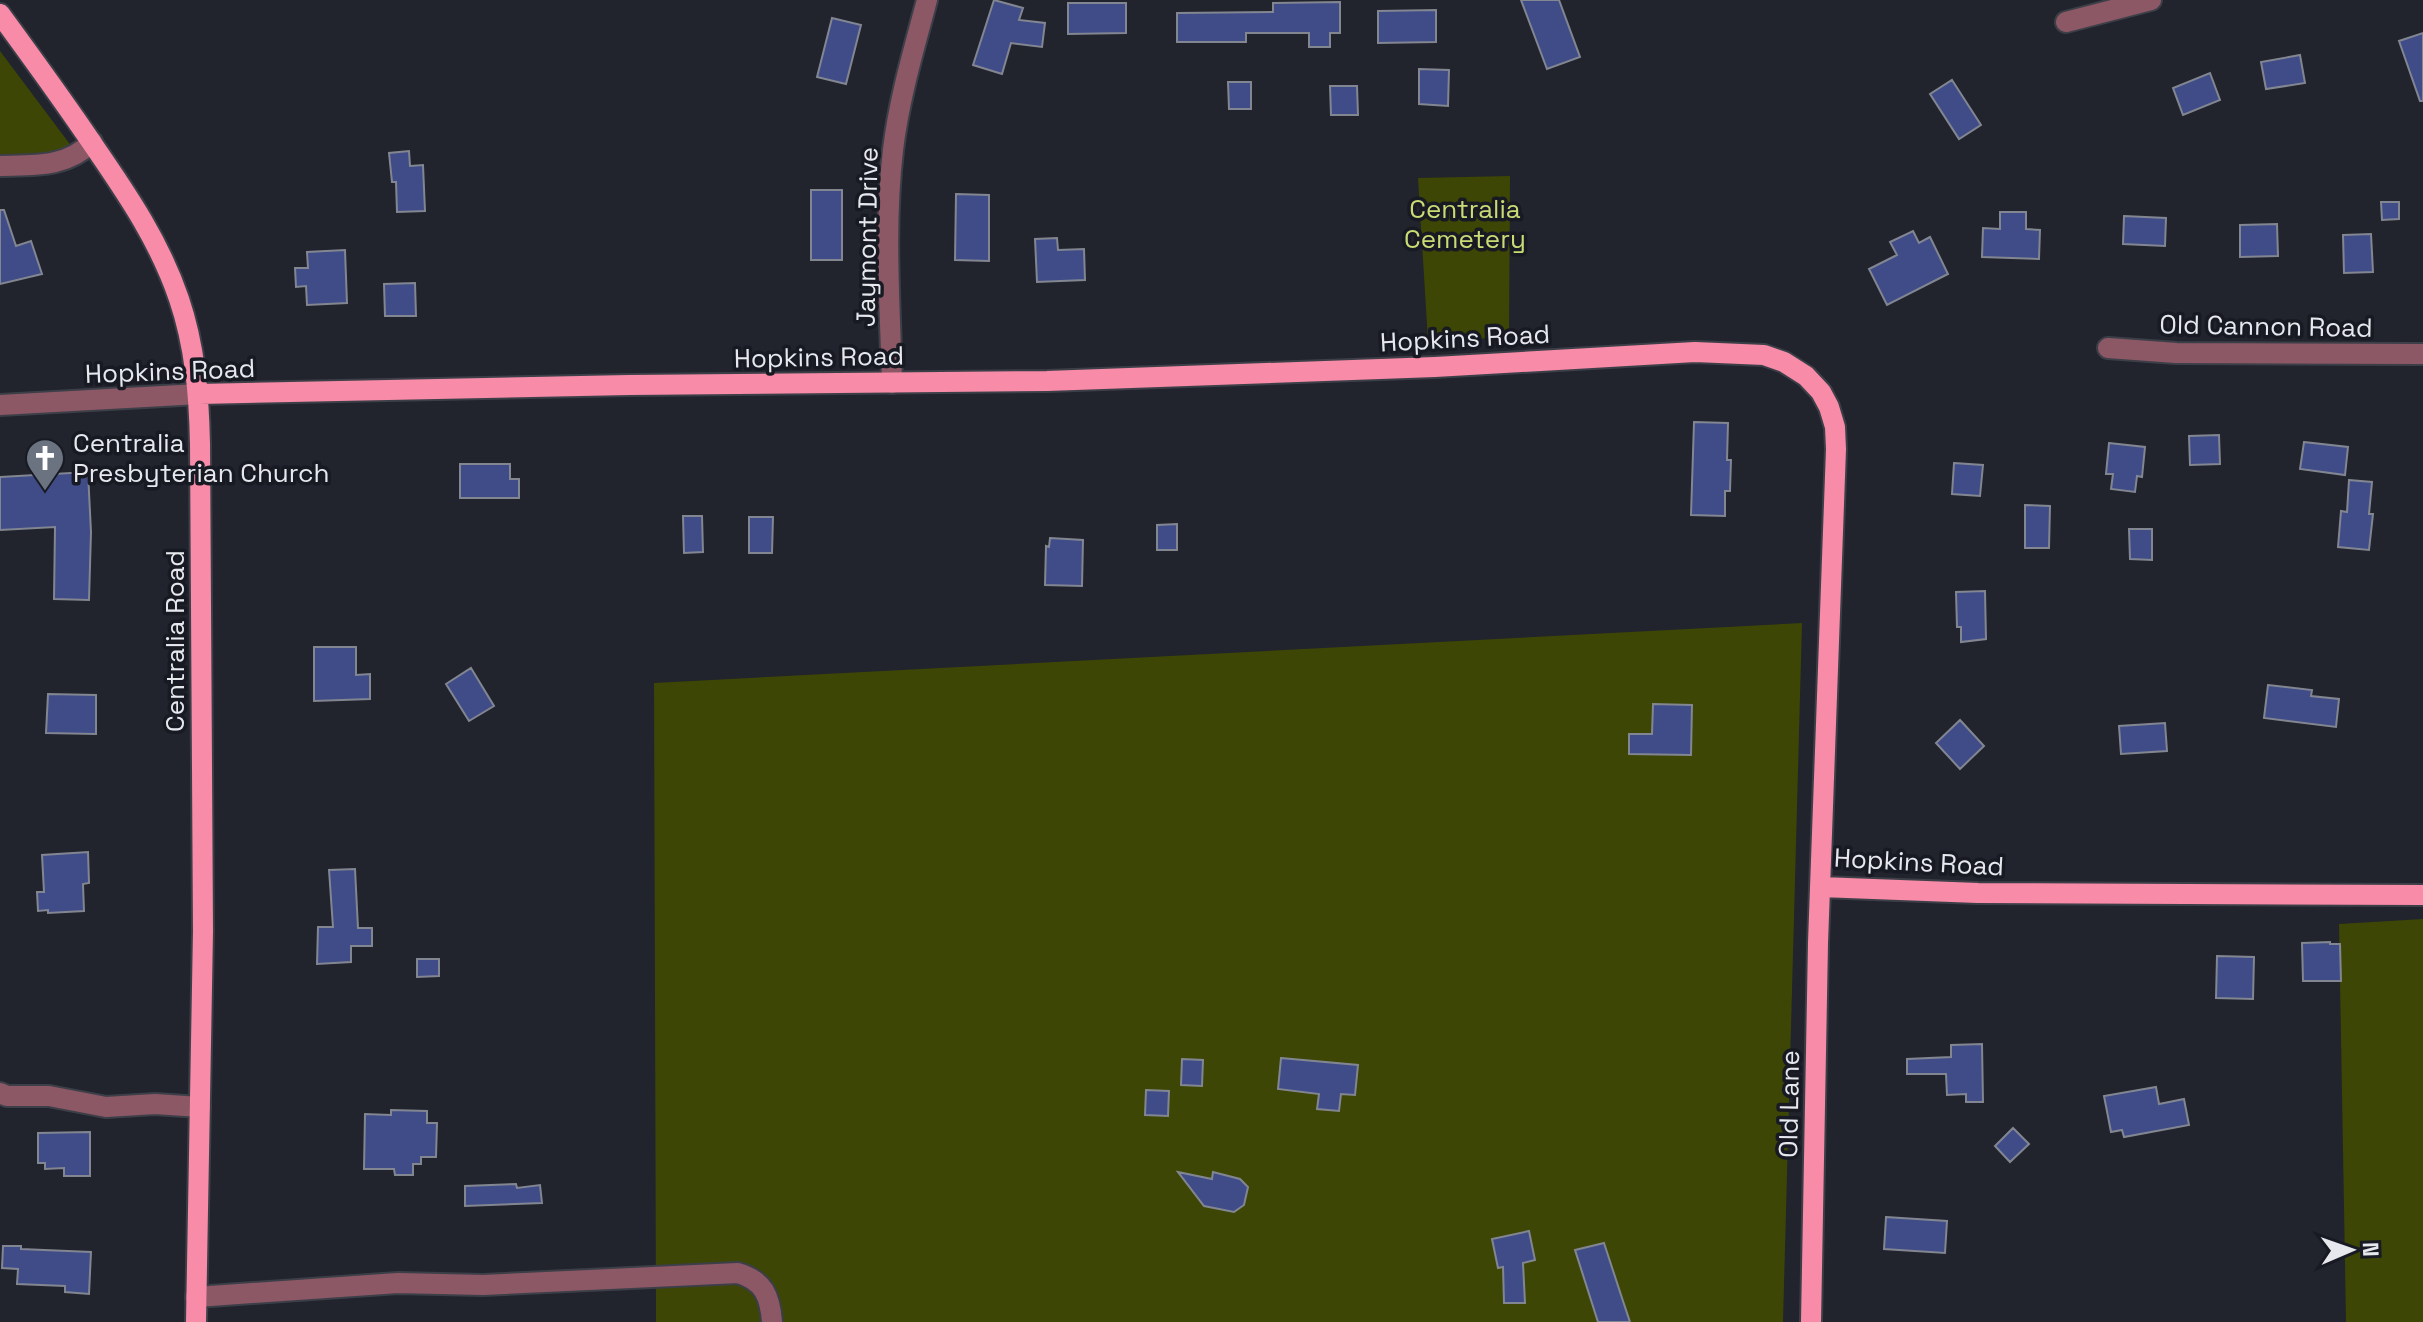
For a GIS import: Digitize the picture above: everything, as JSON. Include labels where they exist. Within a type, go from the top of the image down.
[{"type":"main road","name":"Centralia Road","points":[[0,14],[139,211],[161,254],[183,312],[192,347],[199,394],[203,916],[196,1322]]},
{"type":"main road","name":"Hopkins Road","points":[[199,394],[1061,380],[1435,367],[1695,352],[1764,355],[1784,362],[1806,376],[1821,392],[1835,427],[1821,887],[1978,893],[2423,895]]},
{"type":"main road","name":"Old Lane","points":[[1811,1322],[1821,887]]},
{"type":"street","name":"Jaymont Drive","points":[[892,383],[888,246],[893,148],[903,88],[927,0]]},
{"type":"street","points":[[2066,22],[2151,0]]},
{"type":"street","points":[[0,166],[50,164],[69,159],[92,142]]},
{"type":"street","name":"Old Cannon Road","points":[[2108,348],[2176,353],[2423,354]]},
{"type":"street","name":"Hopkins Road","points":[[0,405],[199,394]]},
{"type":"street","points":[[0,1093],[7,1096],[49,1096],[106,1107],[155,1104],[200,1107]]},
{"type":"street","points":[[196,1297],[398,1283],[483,1285],[738,1273],[752,1277],[763,1287],[770,1300],[772,1322]]},
{"type":"green space","points":[[0,51],[72,147],[63,153],[0,159]]},
{"type":"green space","name":"Centralia Cemetery","points":[[1510,176],[1509,337],[1428,341],[1418,178]]},
{"type":"green space","points":[[1802,623],[1783,1322],[656,1322],[654,683]]},
{"type":"green space","points":[[2423,919],[2423,1322],[2346,1322],[2339,924]]},
{"type":"building","points":[[994,0],[1023,8],[1019,20],[1045,23],[1042,47],[1011,43],[1002,74],[973,65]]},
{"type":"building","points":[[1521,0],[1559,0],[1580,57],[1547,69]]},
{"type":"building","points":[[1340,2],[1340,33],[1330,33],[1330,47],[1309,47],[1309,33],[1246,33],[1246,42],[1177,42],[1177,13],[1273,12],[1273,3]]},
{"type":"building","points":[[1068,3],[1126,3],[1126,33],[1068,34]]},
{"type":"building","points":[[1436,10],[1436,42],[1378,43],[1378,11]]},
{"type":"building","points":[[832,18],[861,25],[846,84],[817,77]]},
{"type":"building","points":[[2423,33],[2423,101],[2420,101],[2399,41]]},
{"type":"building","points":[[2300,55],[2305,83],[2266,89],[2261,62]]},
{"type":"building","points":[[1419,69],[1449,70],[1448,106],[1419,104]]},
{"type":"building","points":[[2210,73],[2220,100],[2183,115],[2173,88]]},
{"type":"building","points":[[1952,80],[1981,125],[1959,139],[1930,94]]},
{"type":"building","points":[[1228,82],[1251,82],[1251,109],[1229,109]]},
{"type":"building","points":[[1330,86],[1357,86],[1358,115],[1331,115]]},
{"type":"building","points":[[409,151],[410,166],[423,165],[425,211],[397,212],[396,182],[392,182],[389,153]]},
{"type":"building","points":[[811,190],[842,190],[842,260],[811,260]]},
{"type":"building","points":[[956,194],[989,195],[989,261],[955,260]]},
{"type":"building","points":[[2381,202],[2399,202],[2399,219],[2382,220]]},
{"type":"building","points":[[0,210],[4,210],[16,246],[31,241],[42,274],[0,284]]},
{"type":"building","points":[[2000,212],[2026,212],[2026,229],[2040,230],[2039,259],[1982,257],[1983,228],[2000,229]]},
{"type":"building","points":[[2124,216],[2166,218],[2165,246],[2123,244]]},
{"type":"building","points":[[2277,224],[2278,256],[2240,257],[2240,225]]},
{"type":"building","points":[[1913,231],[1919,243],[1930,237],[1948,274],[1887,305],[1869,269],[1897,255],[1890,242]]},
{"type":"building","points":[[2371,234],[2373,272],[2344,273],[2343,235]]},
{"type":"building","points":[[1057,238],[1058,250],[1084,249],[1085,280],[1037,282],[1035,239]]},
{"type":"building","points":[[345,250],[347,303],[307,305],[306,286],[296,287],[295,268],[308,268],[307,252]]},
{"type":"building","points":[[415,283],[416,316],[385,316],[384,284]]},
{"type":"building","points":[[1694,422],[1728,423],[1730,491],[1725,491],[1725,516],[1691,515]]},
{"type":"building","points":[[2219,435],[2220,464],[2190,465],[2189,436]]},
{"type":"building","points":[[2304,442],[2348,447],[2345,475],[2300,469]]},
{"type":"building","points":[[2109,443],[2145,447],[2142,477],[2137,476],[2135,492],[2111,489],[2113,474],[2106,474]]},
{"type":"building","points":[[1954,463],[1983,465],[1980,496],[1952,494]]},
{"type":"building","points":[[460,464],[510,464],[510,479],[519,479],[519,498],[460,498]]},
{"type":"building","name":"Centralia Presbyterian Church","points":[[88,472],[91,532],[89,600],[54,599],[55,527],[0,530],[0,477]]},
{"type":"building","points":[[2349,480],[2372,482],[2369,514],[2373,514],[2369,550],[2338,547],[2341,511],[2347,512]]},
{"type":"building","points":[[2025,505],[2050,506],[2049,548],[2025,548]]},
{"type":"building","points":[[683,516],[702,516],[703,552],[684,553]]},
{"type":"building","points":[[749,517],[773,517],[772,553],[749,553]]},
{"type":"building","points":[[1177,524],[1177,550],[1157,550],[1157,525]]},
{"type":"building","points":[[2129,529],[2152,529],[2152,560],[2130,559]]},
{"type":"building","points":[[1050,538],[1083,540],[1082,586],[1045,585],[1046,546],[1049,547]]},
{"type":"building","points":[[1985,591],[1986,639],[1961,642],[1961,627],[1957,627],[1956,592]]},
{"type":"building","points":[[314,647],[356,647],[356,675],[370,674],[370,699],[314,701]]},
{"type":"building","points":[[471,668],[494,706],[469,721],[446,684]]},
{"type":"building","points":[[2268,685],[2312,690],[2311,696],[2339,699],[2336,727],[2264,718]]},
{"type":"building","points":[[48,694],[96,695],[96,734],[46,733]]},
{"type":"building","points":[[1653,704],[1692,705],[1691,755],[1629,754],[1629,734],[1652,734]]},
{"type":"building","points":[[1960,720],[1984,746],[1960,769],[1936,743]]},
{"type":"building","points":[[2165,723],[2167,751],[2121,754],[2119,726]]},
{"type":"building","points":[[88,852],[89,883],[83,884],[84,911],[38,911],[37,892],[44,892],[42,855]]},
{"type":"building","points":[[355,869],[358,928],[372,928],[372,946],[351,946],[351,962],[317,964],[318,927],[333,927],[329,870]]},
{"type":"building","points":[[2302,943],[2340,944],[2341,981],[2303,981]]},
{"type":"building","points":[[2217,956],[2254,957],[2253,999],[2216,998]]},
{"type":"building","points":[[417,959],[439,959],[439,976],[417,977]]},
{"type":"building","points":[[1982,1044],[1983,1102],[1966,1102],[1966,1094],[1947,1095],[1946,1074],[1907,1074],[1907,1059],[1951,1057],[1951,1045]]},
{"type":"building","points":[[1281,1058],[1358,1065],[1355,1095],[1341,1094],[1339,1111],[1317,1109],[1319,1094],[1278,1089]]},
{"type":"building","points":[[1182,1059],[1203,1060],[1202,1086],[1181,1085]]},
{"type":"building","points":[[2156,1087],[2159,1104],[2184,1099],[2189,1125],[2124,1137],[2122,1130],[2111,1132],[2104,1096]]},
{"type":"building","points":[[1146,1090],[1169,1091],[1168,1116],[1145,1115]]},
{"type":"building","points":[[391,1110],[427,1111],[427,1123],[437,1123],[436,1157],[421,1157],[421,1164],[413,1164],[413,1175],[395,1175],[394,1169],[364,1169],[365,1114],[391,1115]]},
{"type":"building","points":[[2013,1128],[2029,1144],[2010,1162],[1995,1146]]},
{"type":"building","points":[[90,1132],[90,1176],[64,1176],[64,1168],[45,1169],[45,1163],[38,1163],[38,1133]]},
{"type":"building","points":[[1178,1172],[1212,1179],[1213,1172],[1240,1179],[1248,1187],[1244,1205],[1234,1212],[1204,1206]]},
{"type":"building","points":[[516,1184],[517,1188],[540,1185],[542,1203],[465,1206],[465,1186]]},
{"type":"building","points":[[1886,1217],[1947,1221],[1945,1253],[1884,1249]]},
{"type":"building","points":[[1529,1231],[1535,1260],[1523,1263],[1525,1303],[1504,1303],[1503,1267],[1498,1268],[1492,1239]]},
{"type":"building","points":[[1604,1243],[1630,1322],[1598,1322],[1575,1250]]},
{"type":"building","points":[[3,1246],[91,1252],[89,1294],[65,1292],[65,1286],[17,1284],[18,1269],[2,1268]]},
{"type":"place","name":"Centralia Presbyterian Church","points":[[45,492]]}]
